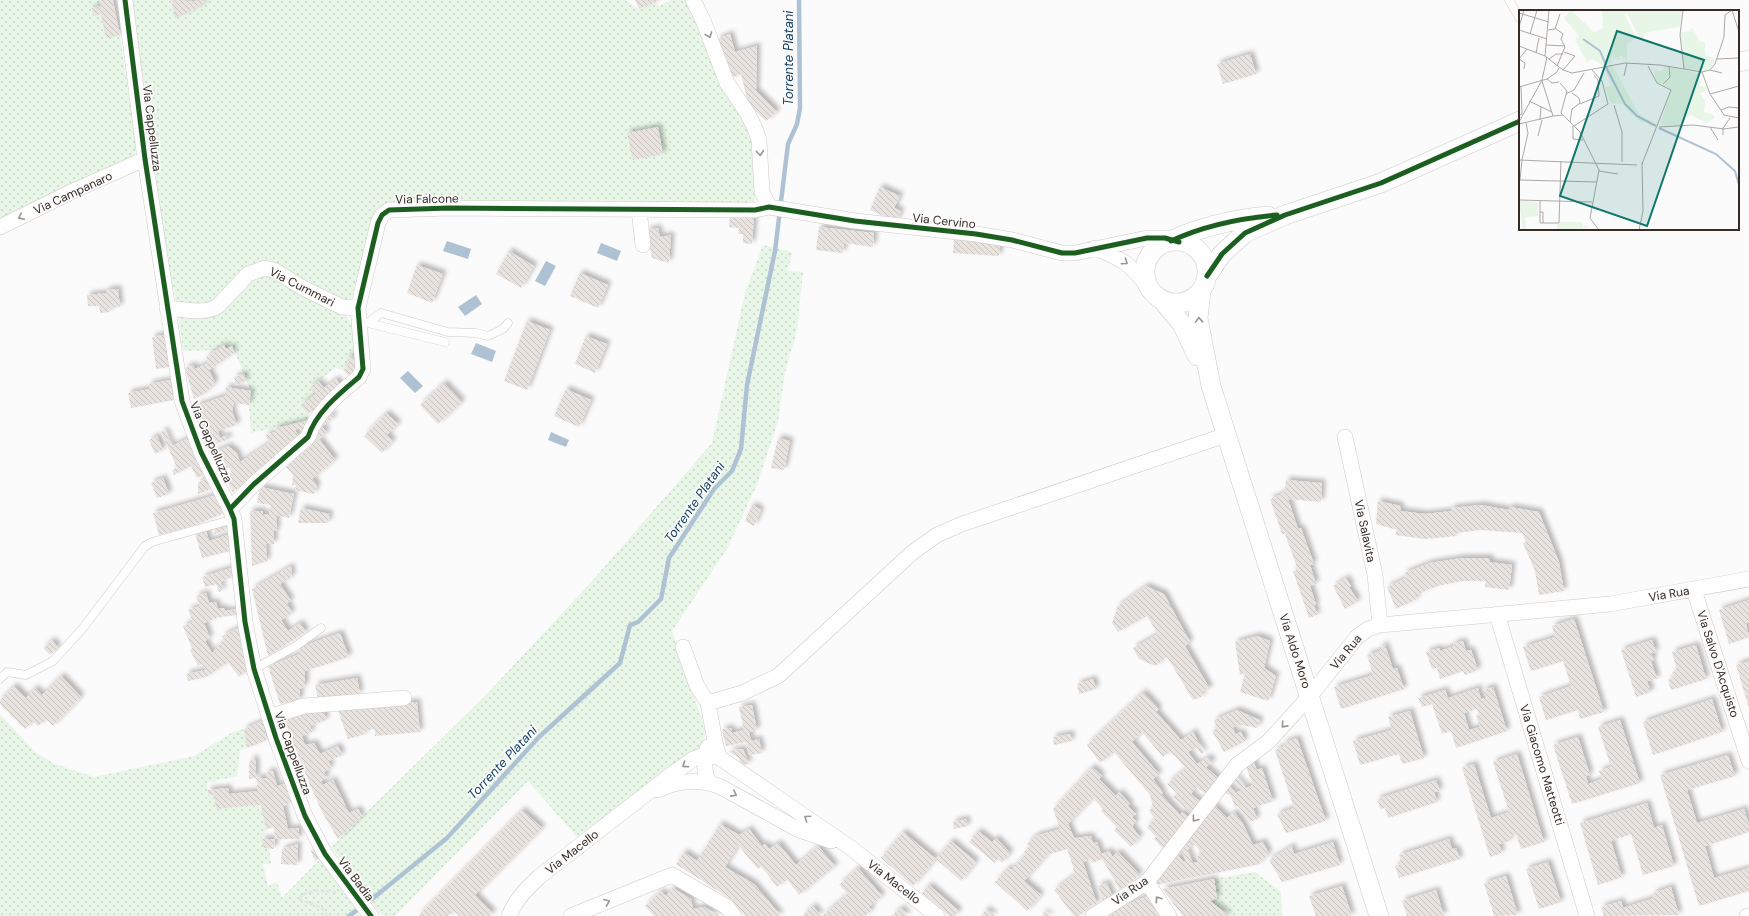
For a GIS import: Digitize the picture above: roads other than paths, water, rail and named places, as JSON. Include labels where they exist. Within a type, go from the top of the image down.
[{"type":"street","name":"Via Cappelluzza","points":[[125,0],[145,160],[182,401],[202,452],[232,514],[245,622],[254,668],[269,717],[305,816],[325,854]]},
{"type":"street","points":[[693,0],[703,20],[727,83],[748,114],[759,140],[762,192],[768,207]]},
{"type":"street","points":[[1739,62],[1749,60]]},
{"type":"street","points":[[1285,215],[1250,218],[1187,234],[1155,250],[1148,261],[1146,274],[1156,294],[1169,302],[1183,302],[1190,300],[1235,241],[1245,233],[1285,215],[1349,195],[1381,183],[1519,121]]},
{"type":"street","name":"Via Campanaro","points":[[0,227],[73,191],[145,160]]},
{"type":"street","name":"Via Falcone","points":[[232,514],[254,484],[308,437],[311,427],[318,416],[359,377],[364,369],[358,308],[378,224],[382,215],[389,210],[449,208],[755,210],[768,207]]},
{"type":"street","name":"Via Cervino","points":[[768,207],[855,221],[976,234],[1012,240],[1062,252],[1074,253],[1147,238],[1165,238],[1173,242]]},
{"type":"street","points":[[639,210],[644,245]]},
{"type":"street","points":[[1173,242],[1187,243],[1200,253],[1207,267],[1199,324],[1211,386]]},
{"type":"street","points":[[1094,248],[1121,259],[1138,272],[1172,311],[1187,334],[1211,386]]},
{"type":"street","name":"Via Cummari","points":[[167,308],[212,309],[218,306],[248,274],[266,268],[274,270],[303,288],[342,307],[358,308]]},
{"type":"street","name":"Via Aldo Moro","points":[[1211,386],[1379,916]]},
{"type":"street","points":[[708,703],[742,693],[778,676],[913,552],[937,535],[970,521],[1226,435]]},
{"type":"street","name":"Via Salavita","points":[[1345,437],[1375,575],[1380,625]]},
{"type":"street","name":"Via Rua","points":[[1093,916],[1146,882],[1237,765],[1268,742],[1310,696],[1357,637],[1368,629],[1380,625],[1610,604],[1749,579]]},
{"type":"street","name":"Via Salvo D'Acquisto","points":[[1694,590],[1749,761]]},
{"type":"street","name":"Via Giacomo Matteotti","points":[[1497,614],[1587,916]]},
{"type":"street","points":[[683,647],[697,686],[708,703],[716,747],[720,758]]},
{"type":"street","points":[[269,717],[304,706],[404,698]]},
{"type":"street","points":[[708,782],[704,772],[704,755],[709,743],[713,725]]},
{"type":"street","points":[[644,796],[695,758],[704,755],[720,758]]},
{"type":"street","name":"Via Macello","points":[[720,758],[851,848],[937,916]]},
{"type":"street","points":[[644,796],[673,783],[691,780],[708,782],[719,786],[799,830],[851,848]]},
{"type":"street","name":"Via Macello","points":[[510,916],[514,904],[523,892],[539,877],[644,796]]},
{"type":"street","points":[[772,814],[781,800]]},
{"type":"street","name":"Via Badia","points":[[325,854],[371,916]]},
{"type":"street","points":[[571,916],[672,875],[727,907],[734,916]]},
{"type":"street","points":[[1146,882],[1169,916]]},
{"type":"lane","points":[[1509,0],[1519,17]]},
{"type":"lane","points":[[445,342],[368,323],[381,314],[448,332],[476,333],[488,336],[503,330],[508,323]]},
{"type":"lane","points":[[0,678],[7,672],[26,675],[52,661],[83,628],[145,546],[152,542],[232,514]]},
{"type":"lane","points":[[254,668],[296,646],[321,628]]},
{"type":"water","points":[[447,241],[471,249],[468,259],[443,251]]},
{"type":"water","points":[[601,243],[621,251],[617,261],[597,253]]},
{"type":"water","points":[[546,261],[556,266],[545,286],[535,281]]},
{"type":"water","points":[[476,295],[482,304],[465,316],[458,307]]},
{"type":"water","points":[[476,343],[496,351],[492,362],[471,354]]},
{"type":"water","points":[[408,371],[423,386],[415,393],[400,378]]},
{"type":"water","points":[[551,432],[569,440],[566,447],[548,440]]},
{"type":"waterway","name":"Torrente Platani","points":[[372,899],[447,838],[539,737],[620,663],[630,625],[638,622],[661,599],[669,558],[714,489],[732,471],[741,449],[747,385],[775,251],[788,144],[797,124],[800,108],[799,0]]},
{"type":"waterway","name":"Torrente Platani","points":[[349,916],[357,910]]}]
